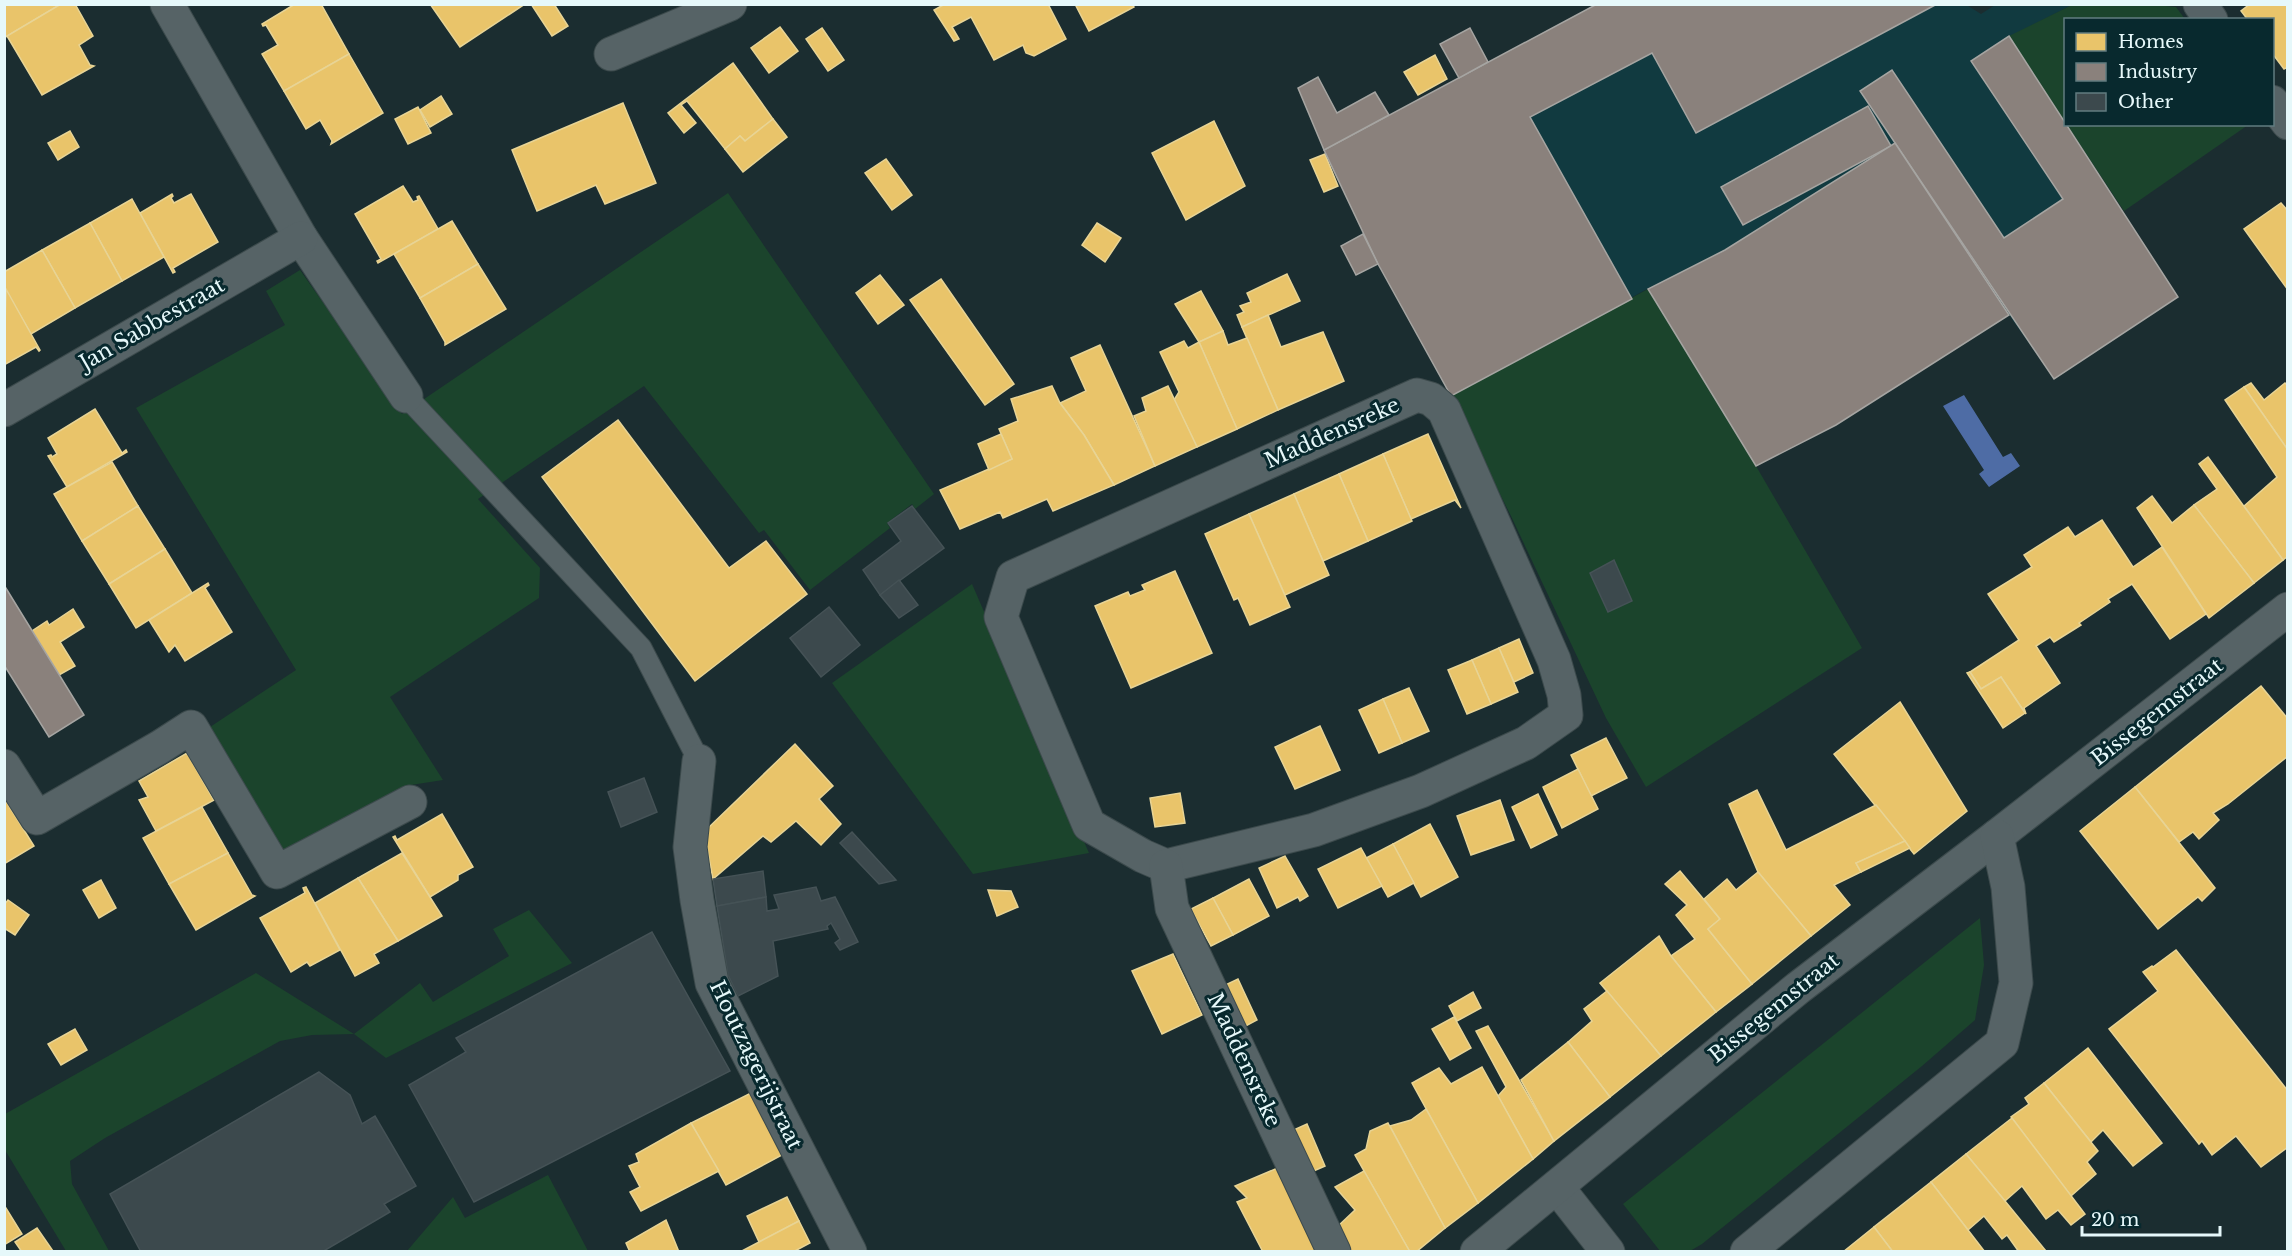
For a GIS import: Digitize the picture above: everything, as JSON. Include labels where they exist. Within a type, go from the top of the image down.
[{"type":"street","points":[[167,4],[301,238],[406,396]]},
{"type":"street","points":[[611,54],[730,4]]},
{"type":"street","points":[[2200,4],[2210,18]]},
{"type":"street","points":[[2274,105],[2288,123]]},
{"type":"street","name":"Jan Sabbestraat","points":[[4,410],[301,238]]},
{"type":"street","name":"Maddensreke","points":[[1417,395],[1431,399],[1444,410],[1554,660],[1564,695],[1566,715],[1526,743],[1421,791],[1314,830],[1166,866],[1143,856],[1089,825],[1001,617],[1014,577],[1417,395]]},
{"type":"street","name":"Bissegemstraat","points":[[1477,1251],[1798,988],[2288,609]]},
{"type":"street","points":[[4,766],[37,818],[160,747],[191,726],[277,872],[410,802]]},
{"type":"street","name":"Houtzagerijstraat","points":[[699,761],[690,847],[712,983],[850,1251]]},
{"type":"street","points":[[1748,1251],[2002,1043],[2016,983],[2008,886],[1997,836]]},
{"type":"street","name":"Maddensreke","points":[[1166,866],[1172,908],[1334,1251]]},
{"type":"street","points":[[1557,1187],[1608,1251]]},
{"type":"lane","points":[[406,396],[640,648],[699,761]]},
{"type":"shaded area","points":[[1965,4],[1981,14],[1995,5],[2072,5],[2009,37],[2064,122],[2064,126],[2067,126],[2178,297],[2054,379],[2009,315],[1836,425],[1756,466],[1647,289],[1451,396],[1378,264],[1324,150],[1597,5]]},
{"type":"green space","points":[[2072,5],[2176,7],[2184,18],[2064,18],[2064,120],[2009,36]]},
{"type":"green space","points":[[2068,126],[2247,126],[2124,211]]},
{"type":"green space","points":[[728,193],[934,494],[915,509],[912,504],[887,523],[890,528],[810,590],[764,530],[759,533],[644,386],[478,499],[540,568],[539,598],[390,697],[443,780],[411,785],[350,816],[280,857],[207,729],[296,670],[136,408],[285,325],[266,291],[300,270],[402,414]]},
{"type":"green space","points":[[1648,289],[1756,466],[1862,648],[1646,787],[1606,718],[1511,516],[1451,396]]},
{"type":"green space","points":[[972,584],[1089,853],[973,874],[832,683]]},
{"type":"green space","points":[[529,910],[572,963],[386,1058],[354,1034],[420,983],[433,1002],[509,956],[493,929]]},
{"type":"green space","points":[[1980,918],[1984,965],[1975,1020],[1922,1066],[1702,1244],[1690,1251],[1660,1251],[1623,1204]]},
{"type":"green space","points":[[256,973],[354,1034],[312,1035],[280,1041],[105,1138],[70,1161],[72,1184],[109,1251],[66,1251],[5,1150],[5,1114]]},
{"type":"green space","points":[[548,1175],[588,1251],[407,1251],[453,1197],[465,1218]]},
{"type":"water","points":[[1964,395],[2003,457],[2011,453],[2020,466],[1989,487],[1979,474],[1984,470],[1943,406]]},
{"type":"building: Homes","points":[[4,4],[61,4],[4,38]]},
{"type":"building: Homes","points":[[61,4],[75,4],[93,36],[79,45],[90,65],[94,66],[42,95],[7,36]]},
{"type":"building: Homes","points":[[295,4],[321,4],[349,54],[284,91],[262,54],[278,45],[266,25],[262,24]]},
{"type":"building: Homes","points":[[430,4],[525,4],[460,47]]},
{"type":"building: Homes","points":[[531,4],[554,4],[568,26],[552,36]]},
{"type":"building: Homes","points":[[945,4],[1048,4],[1066,39],[1034,56],[1026,53],[1023,45],[994,60],[971,17],[952,27],[959,39],[954,41],[934,10]]},
{"type":"building: Homes","points":[[1075,4],[1132,4],[1134,7],[1089,31]]},
{"type":"building: Homes","points":[[2250,4],[2288,4],[2288,67],[2284,69],[2274,56],[2274,18],[2246,18],[2241,11]]},
{"type":"building: Homes","points":[[780,27],[798,51],[769,73],[751,48]]},
{"type":"building: Homes","points":[[822,28],[844,60],[828,71],[806,39]]},
{"type":"building: Homes","points":[[349,54],[383,113],[331,144],[332,141],[320,120],[306,129],[284,91]]},
{"type":"building: Homes","points":[[1435,55],[1447,79],[1418,95],[1404,72]]},
{"type":"building: Homes","points":[[733,63],[773,119],[745,141],[740,136],[725,149],[687,101],[681,105],[696,123],[684,133],[668,113]]},
{"type":"building: Homes","points":[[441,96],[452,114],[430,127],[420,110]]},
{"type":"building: Homes","points":[[623,103],[656,183],[605,204],[596,185],[537,211],[512,150]]},
{"type":"building: Homes","points":[[418,107],[431,133],[408,144],[395,119]]},
{"type":"building: Homes","points":[[773,119],[787,137],[743,172],[725,149],[740,136],[745,141]]},
{"type":"building: Homes","points":[[1214,121],[1245,186],[1186,220],[1152,153]]},
{"type":"building: Homes","points":[[70,131],[79,147],[58,160],[48,143]]},
{"type":"building: Homes","points":[[1325,154],[1338,186],[1324,192],[1310,160]]},
{"type":"building: Homes","points":[[886,159],[912,195],[892,210],[865,173]]},
{"type":"building: Homes","points":[[403,186],[413,202],[418,200],[419,196],[438,229],[378,263],[377,261],[381,259],[355,214]]},
{"type":"building: Homes","points":[[172,194],[171,198],[174,203],[191,194],[218,242],[173,268],[175,272],[173,273],[140,213]]},
{"type":"building: Homes","points":[[132,199],[164,257],[122,281],[90,223]]},
{"type":"building: Homes","points":[[2281,203],[2288,211],[2288,290],[2244,229]]},
{"type":"building: Homes","points":[[452,221],[478,264],[420,298],[394,254]]},
{"type":"building: Homes","points":[[90,223],[122,281],[75,308],[42,250]]},
{"type":"building: Homes","points":[[1097,223],[1121,238],[1105,262],[1082,245]]},
{"type":"building: Homes","points":[[42,250],[75,308],[31,334],[4,287],[4,272]]},
{"type":"building: Homes","points":[[478,264],[506,309],[445,345],[420,298]]},
{"type":"building: Homes","points":[[1287,274],[1300,301],[1242,327],[1237,315],[1244,312],[1240,306],[1251,302],[1247,293]]},
{"type":"building: Homes","points":[[880,275],[904,305],[878,324],[856,293]]},
{"type":"building: Homes","points":[[941,279],[1014,384],[985,405],[910,300]]},
{"type":"building: Homes","points":[[6,289],[40,350],[36,347],[4,365]]},
{"type":"building: Homes","points":[[1201,291],[1223,331],[1199,342],[1175,304]]},
{"type":"building: Homes","points":[[1268,315],[1281,347],[1323,332],[1344,381],[1278,410],[1242,327]]},
{"type":"building: Homes","points":[[1223,331],[1228,345],[1247,338],[1278,410],[1237,429],[1199,342]]},
{"type":"building: Homes","points":[[1184,341],[1188,348],[1199,342],[1237,429],[1197,447],[1174,400],[1179,392],[1160,352]]},
{"type":"building: Homes","points":[[1100,345],[1155,466],[1114,485],[1084,435],[1060,403],[1086,391],[1071,358]]},
{"type":"building: Homes","points":[[2251,383],[2264,400],[2285,383],[2288,386],[2288,450],[2244,387]]},
{"type":"building: Homes","points":[[1052,386],[1060,403],[1084,435],[1114,485],[1053,511],[1047,499],[1003,518],[1000,512],[960,529],[940,490],[1012,459],[999,429],[1018,421],[1011,399]]},
{"type":"building: Homes","points":[[1168,386],[1197,447],[1155,466],[1134,416],[1146,411],[1142,398]]},
{"type":"building: Homes","points":[[2244,387],[2288,450],[2288,556],[2283,560],[2244,506],[2277,477],[2225,400]]},
{"type":"building: Homes","points":[[95,409],[122,453],[126,450],[127,452],[67,487],[48,456],[52,457],[57,454],[48,438]]},
{"type":"building: Homes","points":[[618,420],[729,568],[766,541],[807,594],[695,681],[542,477]]},
{"type":"building: Homes","points":[[1001,434],[1012,459],[989,470],[978,444]]},
{"type":"building: Homes","points":[[1428,434],[1461,508],[1455,500],[1411,519],[1383,454]]},
{"type":"building: Homes","points":[[1383,454],[1412,521],[1368,541],[1339,474]]},
{"type":"building: Homes","points":[[2208,457],[2283,560],[2254,583],[2194,505],[2217,489],[2199,464]]},
{"type":"building: Homes","points":[[112,462],[138,506],[82,541],[54,494]]},
{"type":"building: Homes","points":[[1339,474],[1368,541],[1323,561],[1294,494]]},
{"type":"building: Homes","points":[[1294,494],[1329,575],[1285,595],[1249,514]]},
{"type":"building: Homes","points":[[2152,496],[2172,523],[2194,505],[2254,583],[2209,618],[2137,508]]},
{"type":"building: Homes","points":[[138,506],[165,549],[109,584],[82,541]]},
{"type":"building: Homes","points":[[1249,514],[1290,607],[1250,625],[1238,598],[1234,600],[1205,534]]},
{"type":"building: Homes","points":[[2102,520],[2133,567],[2162,547],[2206,614],[2170,639],[2132,584],[2108,599],[2110,602],[2079,623],[2081,625],[2054,642],[2050,637],[2036,646],[2060,683],[2024,708],[2026,714],[2001,677],[1981,689],[1970,672],[2019,640],[1988,594],[2032,567],[2024,555],[2068,527],[2075,537]]},
{"type":"building: Homes","points":[[165,549],[192,593],[136,628],[109,584]]},
{"type":"building: Homes","points":[[1175,571],[1212,653],[1131,688],[1095,606],[1128,592],[1130,596],[1145,590],[1142,585]]},
{"type":"building: Homes","points":[[208,583],[209,585],[205,588],[232,632],[185,661],[175,645],[169,652],[149,620]]},
{"type":"building: Homes","points":[[73,609],[84,627],[60,642],[75,666],[59,675],[32,631],[47,621],[49,625]]},
{"type":"building: Homes","points":[[1519,639],[1533,673],[1514,682],[1499,648]]},
{"type":"building: Homes","points":[[1499,648],[1518,692],[1491,704],[1472,660]]},
{"type":"building: Homes","points":[[1472,660],[1491,704],[1467,714],[1448,670]]},
{"type":"building: Homes","points":[[1970,672],[1981,689],[2001,677],[2025,713],[2003,728],[1967,673]]},
{"type":"building: Homes","points":[[2261,686],[2288,719],[2288,756],[2228,804],[2213,813],[2219,820],[2199,839],[2193,832],[2179,842],[2135,787]]},
{"type":"building: Homes","points":[[1409,688],[1429,731],[1402,743],[1383,699]]},
{"type":"building: Homes","points":[[1383,699],[1402,743],[1379,753],[1359,710]]},
{"type":"building: Homes","points":[[1900,702],[1967,811],[1914,854],[1834,754]]},
{"type":"building: Homes","points":[[1320,726],[1340,770],[1295,789],[1275,747]]},
{"type":"building: Homes","points":[[1606,738],[1627,778],[1591,796],[1571,755]]},
{"type":"building: Homes","points":[[795,744],[833,786],[819,799],[841,824],[821,845],[796,821],[771,842],[763,836],[713,879],[704,832]]},
{"type":"building: Homes","points":[[187,753],[213,799],[217,796],[218,798],[156,831],[139,800],[148,797],[139,781]]},
{"type":"building: Homes","points":[[1578,769],[1598,809],[1562,828],[1543,787]]},
{"type":"building: Homes","points":[[2135,787],[2215,888],[2202,901],[2198,897],[2158,929],[2080,831]]},
{"type":"building: Homes","points":[[1757,790],[1786,850],[1876,805],[1905,841],[1856,863],[1861,872],[1834,885],[1850,905],[1811,936],[1758,872],[1729,804]]},
{"type":"building: Homes","points":[[1180,793],[1185,823],[1155,827],[1150,798]]},
{"type":"building: Homes","points":[[1538,794],[1557,835],[1531,848],[1512,807]]},
{"type":"building: Homes","points":[[4,798],[34,846],[4,864]]},
{"type":"building: Homes","points":[[1500,800],[1514,840],[1471,855],[1457,816]]},
{"type":"building: Homes","points":[[202,807],[228,853],[169,884],[143,838]]},
{"type":"building: Homes","points":[[442,814],[473,867],[458,875],[458,880],[430,897],[393,837],[395,836],[397,840]]},
{"type":"building: Homes","points":[[1430,824],[1458,877],[1421,897],[1393,844]]},
{"type":"building: Homes","points":[[1905,841],[1910,848],[1861,872],[1856,863]]},
{"type":"building: Homes","points":[[1393,844],[1414,883],[1388,897],[1366,858]]},
{"type":"building: Homes","points":[[1361,848],[1382,886],[1338,908],[1318,869]]},
{"type":"building: Homes","points":[[228,853],[252,895],[255,896],[196,930],[169,884]]},
{"type":"building: Homes","points":[[402,853],[442,916],[398,941],[358,878]]},
{"type":"building: Homes","points":[[1285,856],[1308,896],[1300,901],[1298,897],[1277,908],[1259,868]]},
{"type":"building: Homes","points":[[1680,871],[1720,919],[1708,929],[1752,984],[1716,1012],[1671,956],[1695,939],[1676,915],[1687,905],[1665,884]]},
{"type":"building: Homes","points":[[1758,872],[1811,936],[1752,984],[1708,929],[1720,919],[1704,899],[1727,879],[1736,890]]},
{"type":"building: Homes","points":[[358,878],[398,941],[374,954],[379,963],[355,976],[315,903]]},
{"type":"building: Homes","points":[[1249,879],[1269,916],[1233,935],[1213,898]]},
{"type":"building: Homes","points":[[101,880],[116,908],[99,918],[83,890]]},
{"type":"building: Homes","points":[[306,887],[340,950],[310,966],[307,962],[291,972],[260,918],[305,893],[303,888]]},
{"type":"building: Homes","points":[[988,890],[1011,891],[1018,907],[997,916]]},
{"type":"building: Homes","points":[[1213,898],[1233,935],[1211,946],[1191,909]]},
{"type":"building: Homes","points":[[8,900],[29,915],[15,935],[4,928],[4,905]]},
{"type":"building: Homes","points":[[1659,936],[1671,956],[1716,1012],[1661,1056],[1600,983]]},
{"type":"building: Homes","points":[[2176,950],[2288,1091],[2288,1147],[2261,1167],[2236,1136],[2212,1155],[2202,1141],[2199,1144],[2109,1029],[2158,991],[2143,972]]},
{"type":"building: Homes","points":[[1173,954],[1202,1015],[1162,1034],[1132,971]]},
{"type":"building: Homes","points":[[1238,979],[1257,1020],[1240,1029],[1221,987]]},
{"type":"building: Homes","points":[[1607,991],[1661,1056],[1610,1097],[1568,1042],[1592,1021],[1584,1009]]},
{"type":"building: Homes","points":[[1473,992],[1481,1008],[1457,1021],[1449,1006]]},
{"type":"building: Homes","points":[[1454,1017],[1471,1048],[1450,1060],[1432,1029]]},
{"type":"building: Homes","points":[[1488,1026],[1554,1141],[1533,1159],[1498,1096],[1506,1087],[1476,1031]]},
{"type":"building: Homes","points":[[75,1029],[87,1050],[61,1065],[48,1044]]},
{"type":"building: Homes","points":[[1568,1042],[1610,1097],[1554,1141],[1521,1080]]},
{"type":"building: Homes","points":[[2088,1048],[2162,1143],[2133,1166],[2103,1130],[2091,1142],[2044,1083]]},
{"type":"building: Homes","points":[[1482,1067],[1533,1159],[1478,1203],[1412,1083],[1439,1068],[1451,1084]]},
{"type":"building: Homes","points":[[2044,1083],[2098,1151],[2087,1162],[2096,1174],[2071,1196],[2011,1117],[2029,1104],[2025,1098]]},
{"type":"building: Homes","points":[[751,1093],[782,1155],[726,1185],[691,1123]]},
{"type":"building: Homes","points":[[1426,1109],[1478,1203],[1445,1228],[1390,1126],[1411,1120]]},
{"type":"building: Homes","points":[[2012,1118],[2085,1214],[2071,1225],[2058,1210],[2046,1219],[2022,1186],[2005,1201],[1966,1154]]},
{"type":"building: Homes","points":[[691,1123],[719,1171],[641,1211],[630,1192],[640,1187],[629,1166],[639,1162],[636,1154]]},
{"type":"building: Homes","points":[[1388,1123],[1445,1228],[1416,1252],[1410,1252],[1355,1155],[1366,1149],[1370,1131]]},
{"type":"building: Homes","points":[[1307,1124],[1325,1166],[1309,1173],[1289,1132]]},
{"type":"building: Homes","points":[[1966,1154],[2046,1251],[2019,1252],[2007,1235],[2002,1239],[1984,1216],[1968,1230],[1931,1182]]},
{"type":"building: Homes","points":[[1280,1167],[1320,1252],[1263,1252],[1237,1202],[1247,1198],[1235,1186]]},
{"type":"building: Homes","points":[[1364,1171],[1410,1252],[1344,1252],[1334,1230],[1355,1210],[1335,1187]]},
{"type":"building: Homes","points":[[1931,1182],[1985,1252],[1893,1252],[1874,1227]]},
{"type":"building: Homes","points":[[787,1197],[799,1221],[759,1242],[747,1216]]},
{"type":"building: Homes","points":[[4,1205],[22,1234],[4,1245]]},
{"type":"building: Homes","points":[[666,1220],[679,1252],[630,1252],[626,1243]]},
{"type":"building: Homes","points":[[799,1221],[810,1243],[793,1252],[740,1252]]},
{"type":"building: Homes","points":[[1874,1227],[1893,1252],[1843,1252]]},
{"type":"building: Homes","points":[[37,1228],[53,1251],[22,1252],[15,1242]]},
{"type":"building: Industry","points":[[1597,4],[1937,4],[1696,133],[1652,53],[1530,117],[1632,299],[1451,396],[1378,264],[1324,150]]},
{"type":"building: Industry","points":[[1470,28],[1488,62],[1459,78],[1440,44]]},
{"type":"building: Industry","points":[[2009,36],[2064,121],[2064,126],[2067,126],[2178,297],[2054,379],[1860,91],[1892,70],[2004,238],[2063,199],[1971,61]]},
{"type":"building: Industry","points":[[1318,77],[1337,113],[1375,92],[1389,115],[1324,150],[1298,88]]},
{"type":"building: Industry","points":[[1868,106],[1891,146],[1743,225],[1721,187]]},
{"type":"building: Industry","points":[[1895,143],[2009,315],[1836,425],[1756,466],[1648,289],[1725,250]]},
{"type":"building: Industry","points":[[1363,234],[1378,264],[1356,275],[1341,246]]},
{"type":"building: Industry","points":[[4,585],[84,715],[49,737],[4,665]]},
{"type":"building: Other","points":[[912,506],[944,548],[880,595],[863,570],[901,541],[888,523]]},
{"type":"building: Other","points":[[1614,560],[1632,601],[1608,612],[1590,573]]},
{"type":"building: Other","points":[[899,580],[918,605],[899,618],[880,595]]},
{"type":"building: Other","points":[[829,607],[860,645],[821,677],[790,638]]},
{"type":"building: Other","points":[[644,778],[657,812],[621,827],[608,792]]},
{"type":"building: Other","points":[[852,832],[896,880],[879,884],[840,843]]},
{"type":"building: Other","points":[[763,871],[766,897],[717,906],[713,879]]},
{"type":"building: Other","points":[[816,887],[821,901],[835,897],[858,942],[840,950],[835,943],[840,939],[831,923],[827,926],[828,929],[773,941],[778,976],[738,996],[728,975],[717,906],[766,897],[767,911],[779,909],[774,895]]},
{"type":"building: Other","points":[[652,932],[730,1071],[474,1202],[409,1085],[466,1052],[456,1038]]},
{"type":"building: Other","points":[[319,1072],[350,1095],[362,1124],[375,1116],[416,1186],[384,1204],[390,1212],[322,1252],[141,1252],[110,1194]]}]
